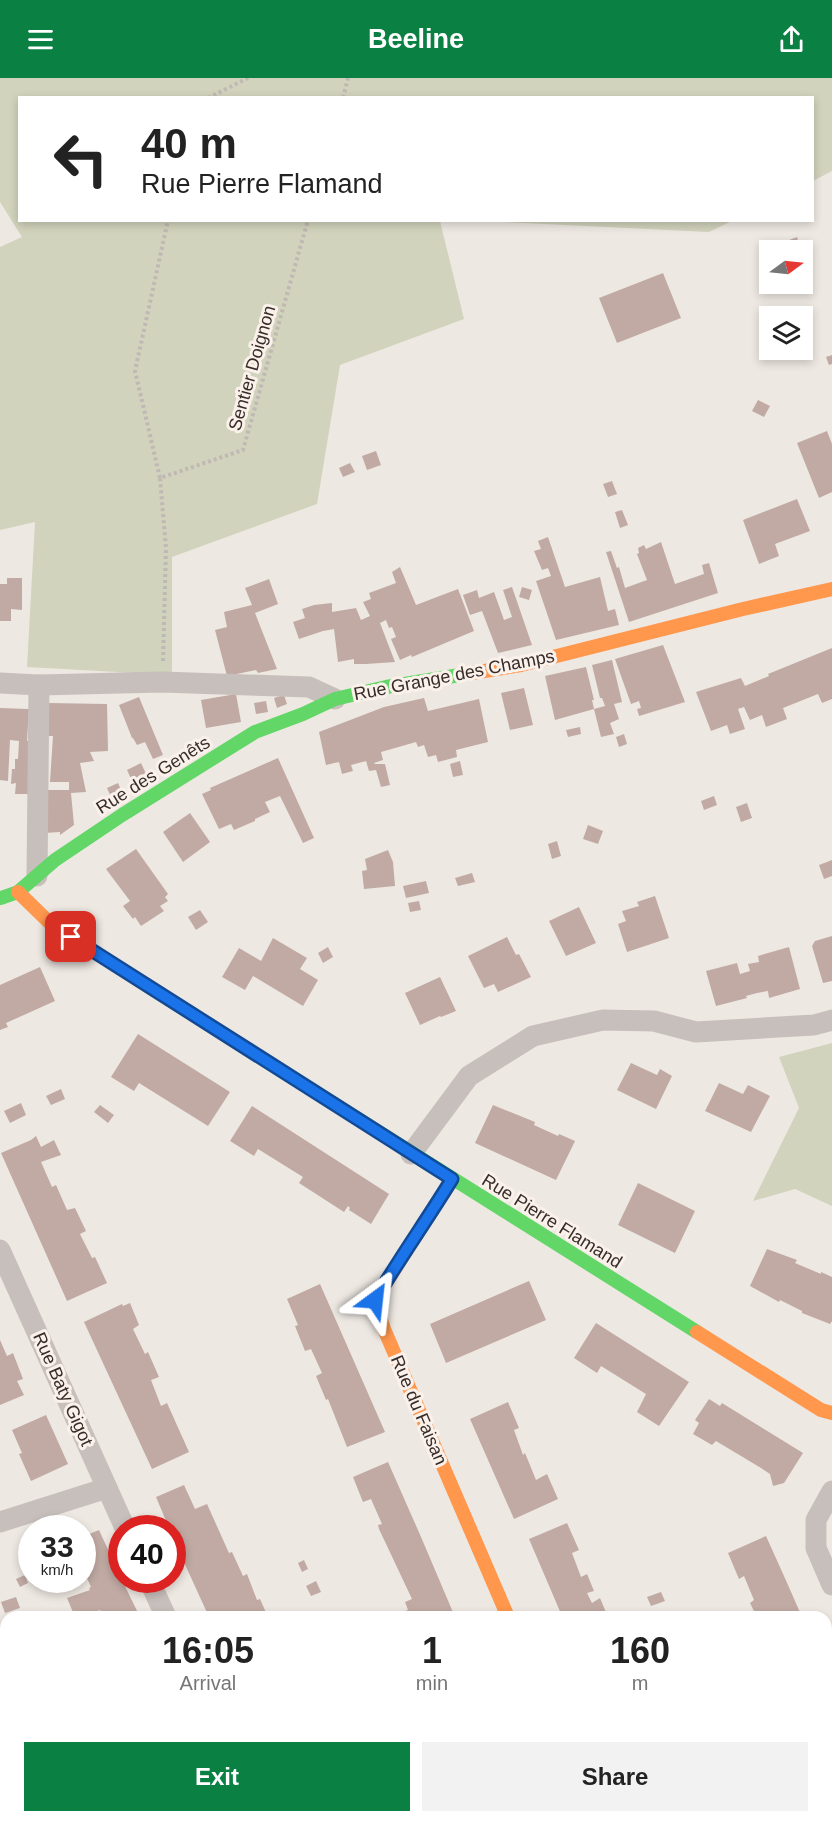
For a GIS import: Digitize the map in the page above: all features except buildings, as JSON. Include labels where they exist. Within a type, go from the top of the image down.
[{"type":"street","name":"Rue Grange des Champs","points":[[0,683],[39,685],[162,682],[309,687],[335,699],[386,687],[521,665],[832,589]]},
{"type":"street","points":[[37,876],[39,685]]},
{"type":"street","name":"Rue des Genêts","points":[[0,899],[18,892],[54,860],[255,732],[335,699]]},
{"type":"street","name":"Rue Pierre Flamand","points":[[18,892],[52,925],[411,1154],[821,1410],[832,1413]]},
{"type":"street","points":[[411,1154],[469,1076],[533,1036],[603,1020],[654,1021],[696,1032],[814,1025],[832,1020]]},
{"type":"street","name":"Rue du Faisan","points":[[452,1179],[375,1300],[384,1329],[505,1611]]},
{"type":"street","name":"Rue Baty Gigot","points":[[0,1250],[119,1515]]},
{"type":"street","points":[[0,1522],[107,1488]]},
{"type":"street","points":[[832,1491],[816,1520],[816,1548],[832,1585]]},
{"type":"street","points":[[155,1593],[163,1611]]},
{"type":"path","points":[[212,96],[248,78]]},
{"type":"path","points":[[344,96],[348,78]]},
{"type":"path","points":[[162,682],[166,548],[160,478],[135,371],[168,222]]},
{"type":"path","name":"Sentier Doignon","points":[[160,478],[243,450],[307,222]]},
{"type":"green space","points":[[0,78],[832,78],[832,171],[814,180],[814,96],[18,96],[18,222],[440,222],[464,319],[340,365],[317,504],[172,557],[172,675],[27,667],[35,522],[0,530],[0,247],[22,237],[0,202]]},
{"type":"green space","points":[[505,222],[730,222],[709,232]]},
{"type":"green space","points":[[832,1043],[832,1206],[795,1189],[753,1201],[799,1108],[779,1057]]},
{"type":"traffic: fast","points":[[1,898],[18,892],[55,860],[255,732],[335,699],[386,687],[472,673]]},
{"type":"traffic: fast","points":[[247,1049],[697,1332]]},
{"type":"traffic: slow","points":[[472,673],[521,665],[832,589]]},
{"type":"traffic: slow","points":[[18,892],[52,925],[247,1049]]},
{"type":"traffic: slow","points":[[452,1179],[375,1300],[384,1329],[505,1611]]},
{"type":"traffic: slow","points":[[697,1332],[821,1410],[832,1413]]},
{"type":"route","points":[[71,937],[452,1179],[375,1300]]}]
